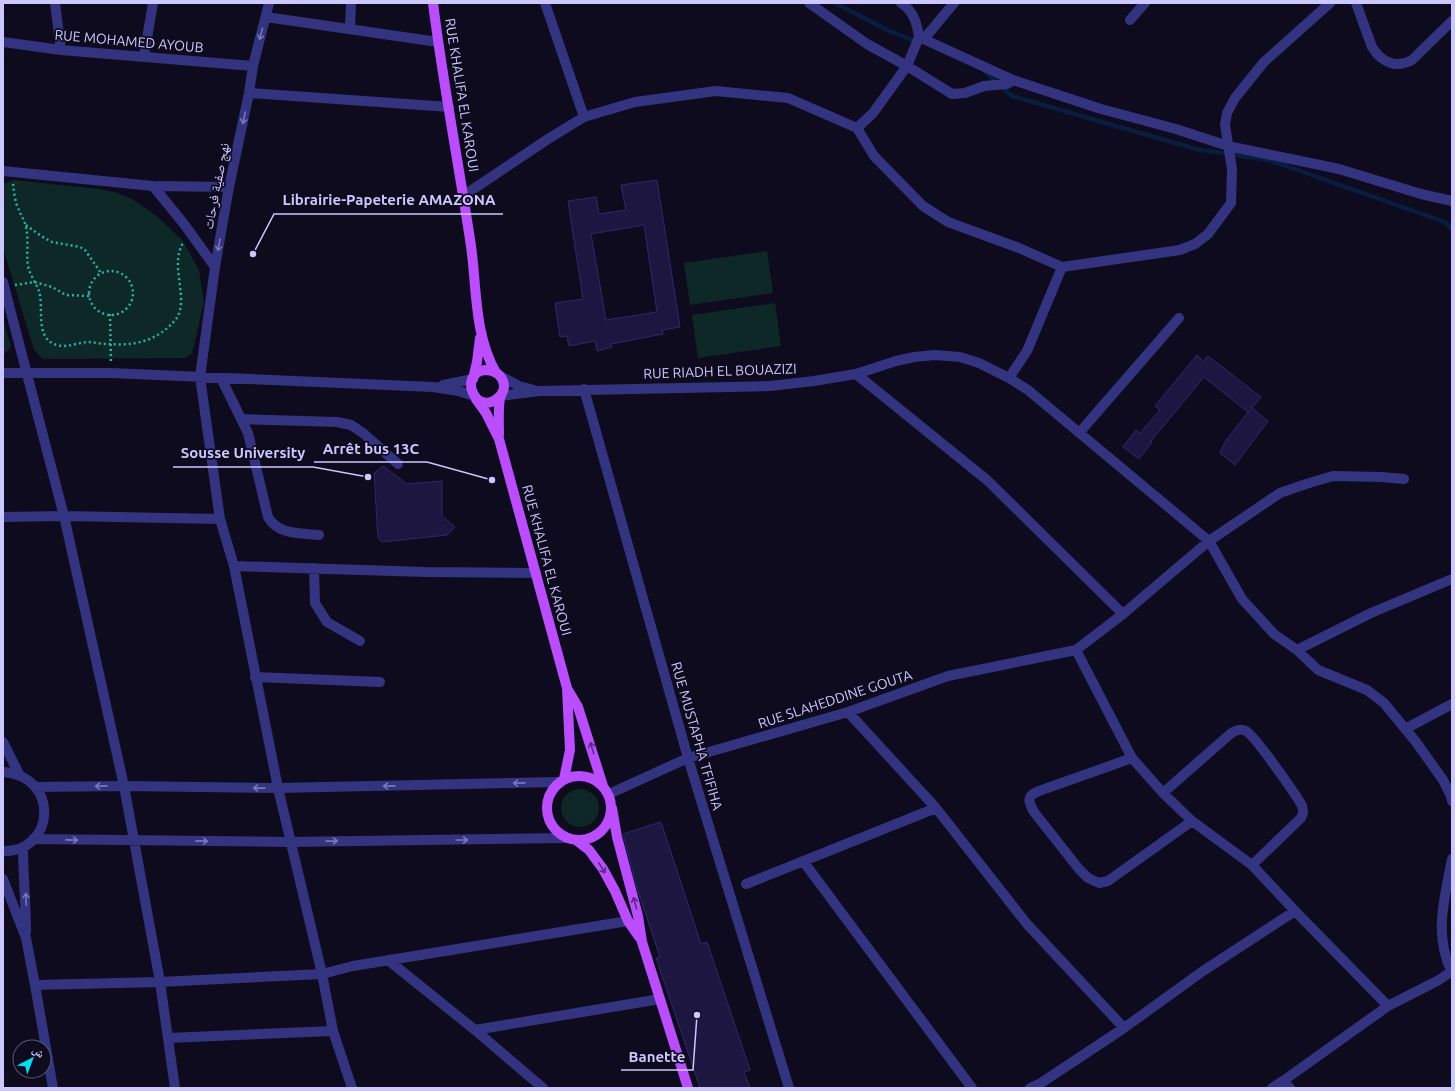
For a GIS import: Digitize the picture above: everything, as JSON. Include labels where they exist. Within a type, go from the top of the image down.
[{"type":"main road","name":"RUE KHALIFA EL KAROUI","points":[[434,3],[438,42],[472,253],[480,334],[477,362],[473,379]]},
{"type":"main road","name":"RUE KHALIFA EL KAROUI","points":[[480,334],[489,360],[498,374]]},
{"type":"main road","points":[[491,371],[498,374],[504,386],[500,396],[496,400],[486,403],[475,397],[471,388],[473,379],[480,372],[491,371]]},
{"type":"main road","name":"RUE KHALIFA EL KAROUI","points":[[499,439],[500,396]]},
{"type":"main road","name":"RUE KHALIFA EL KAROUI","points":[[475,397],[486,413],[499,439],[567,688],[570,750],[561,781]]},
{"type":"main road","name":"RUE KHALIFA EL KAROUI","points":[[567,688],[578,707],[606,790]]},
{"type":"main road","points":[[642,942],[628,920],[615,891],[589,850],[558,832],[550,823],[547,813],[547,801],[551,791],[561,781],[574,775],[594,779],[606,790],[612,808],[617,837],[638,916],[642,942],[688,1088]]},
{"type":"main road","points":[[571,839],[586,840],[596,835],[604,828],[610,819],[612,808]]},
{"type":"street","points":[[55,3],[61,50]]},
{"type":"street","points":[[144,56],[153,3]]},
{"type":"street","name":"نهج صفية فرحات","points":[[269,3],[253,66],[249,94],[229,187],[215,267],[200,377],[220,519],[234,566],[255,677],[290,842],[334,1030],[352,1088]]},
{"type":"street","points":[[350,29],[351,3]]},
{"type":"street","points":[[545,3],[584,117]]},
{"type":"street","points":[[809,3],[867,44],[908,66],[952,94],[965,93],[984,86],[1007,84],[1013,80]]},
{"type":"street","points":[[902,3],[916,20],[922,38],[1013,80],[1100,109],[1176,129],[1228,146],[1340,169],[1421,194],[1452,201]]},
{"type":"street","points":[[858,128],[872,113],[908,66],[922,38],[954,3]]},
{"type":"street","points":[[1130,20],[1145,3]]},
{"type":"street","points":[[463,196],[548,139],[584,117],[635,102],[716,91],[788,98],[858,128],[874,156],[923,206],[948,222],[1019,248],[1062,268],[1180,250],[1195,244],[1208,234],[1231,203],[1232,169],[1225,125],[1227,113],[1235,98],[1264,62],[1330,3]]},
{"type":"street","points":[[1356,3],[1376,54],[1393,64],[1406,63],[1412,60],[1452,21]]},
{"type":"street","points":[[266,17],[438,42]]},
{"type":"street","name":"RUE MOHAMED AYOUB","points":[[3,42],[61,50],[253,66]]},
{"type":"street","points":[[249,94],[449,107]]},
{"type":"street","points":[[8,171],[153,186],[229,187]]},
{"type":"street","points":[[153,186],[190,232],[215,267]]},
{"type":"street","points":[[1009,378],[1027,351],[1062,268]]},
{"type":"street","points":[[4,285],[64,516],[124,786],[160,982],[174,1088]]},
{"type":"street","points":[[1079,433],[1179,318]]},
{"type":"street","name":"RUE RIADH EL BOUAZIZI","points":[[500,396],[540,391],[584,389],[770,386],[856,374],[896,360],[914,357],[935,355],[960,358],[979,363],[1009,378],[1028,390],[1209,541]]},
{"type":"street","points":[[3,373],[111,373],[433,387],[459,391],[475,397]]},
{"type":"street","name":"RUE RIADH EL BOUAZIZI","points":[[498,374],[520,386],[540,391]]},
{"type":"street","points":[[856,374],[987,480],[1123,614]]},
{"type":"street","points":[[221,378],[248,433],[271,524],[282,530],[319,535]]},
{"type":"street","points":[[433,387],[473,379]]},
{"type":"street","name":"RUE MUSTAPHA TFIFIHA","points":[[584,389],[688,758],[789,1088]]},
{"type":"street","points":[[241,419],[337,422],[351,425],[363,433],[398,464]]},
{"type":"street","points":[[1388,1006],[1252,865],[1192,821],[1163,793],[1132,758],[1076,650],[1123,614],[1209,541],[1280,494],[1333,476],[1404,479]]},
{"type":"street","points":[[3,517],[64,516],[220,519]]},
{"type":"street","points":[[1209,541],[1242,599],[1274,634],[1297,650],[1318,670],[1367,690],[1384,703],[1443,780],[1452,801]]},
{"type":"street","points":[[234,566],[536,573]]},
{"type":"street","points":[[314,568],[315,603],[327,622],[360,641]]},
{"type":"street","points":[[1297,650],[1371,613],[1452,579]]},
{"type":"street","name":"RUE SLAHEDDINE GOUTA","points":[[606,790],[688,758],[848,712],[948,676],[1076,650]]},
{"type":"street","points":[[255,677],[380,682]]},
{"type":"street","points":[[1405,729],[1452,704]]},
{"type":"street","points":[[848,712],[936,808],[1027,924],[1124,1028]]},
{"type":"street","points":[[1163,793],[1234,731],[1245,730],[1268,756],[1301,804],[1303,810],[1302,818],[1252,865]]},
{"type":"street","points":[[3,742],[19,774]]},
{"type":"street","points":[[1132,758],[1033,793],[1030,797],[1029,803],[1034,812],[1080,869],[1094,882],[1099,883],[1108,881],[1192,821]]},
{"type":"street","points":[[3,772],[19,774],[36,787],[43,801],[44,810],[42,826],[33,840],[16,850],[3,852]]},
{"type":"street","points":[[36,787],[124,786],[278,788],[561,781]]},
{"type":"street","points":[[746,884],[936,808]]},
{"type":"street","points":[[33,840],[290,842],[571,839]]},
{"type":"street","points":[[23,847],[26,938]]},
{"type":"street","points":[[1272,1088],[1287,1085],[1388,1006],[1439,980],[1452,971],[1445,954],[1442,938],[1442,922],[1443,904],[1452,859]]},
{"type":"street","points":[[803,861],[972,1088]]},
{"type":"street","points":[[3,879],[26,938],[52,1088]]},
{"type":"street","points":[[1030,1088],[1043,1085],[1203,971],[1295,911]]},
{"type":"street","points":[[35,985],[160,982],[322,974],[353,966],[628,920]]},
{"type":"street","points":[[388,960],[475,1030],[543,1088]]},
{"type":"street","points":[[475,1030],[660,998]]},
{"type":"street","points":[[168,1038],[334,1030]]},
{"type":"path","points":[[8,171],[18,209],[26,225],[28,235],[28,267],[39,292],[42,326],[47,338],[54,344],[66,346],[86,342],[122,346],[146,341],[165,332],[177,317],[182,304],[178,274],[180,247],[190,232]]},
{"type":"path","points":[[26,225],[52,242],[80,247],[85,250],[101,273]]},
{"type":"path","points":[[115,271],[127,278],[131,285],[133,292],[132,300],[128,306],[116,314],[101,312],[96,308],[89,296],[91,283],[95,277],[101,273],[115,271]]},
{"type":"path","points":[[4,285],[34,282],[52,287],[66,295],[89,296]]},
{"type":"path","points":[[110,314],[111,373]]},
{"type":"green space","points":[[13,180],[99,189],[118,193],[132,199],[158,217],[183,241],[199,270],[204,302],[192,354],[185,358],[43,359],[34,350],[3,248],[3,184]]},
{"type":"green space","points":[[767,251],[773,293],[690,305],[684,263]]},
{"type":"green space","points":[[775,303],[781,346],[698,358],[692,315]]},
{"type":"green space","points":[[3,318],[11,347],[5,353],[3,353]]},
{"type":"green space","points":[[576,789],[584,789],[594,794],[598,801],[598,815],[594,822],[584,827],[576,827],[566,822],[564,819],[561,812],[561,804],[566,794],[569,792]]},
{"type":"building","points":[[657,180],[680,327],[662,330],[663,334],[611,344],[612,347],[597,351],[595,341],[569,346],[567,336],[560,337],[555,303],[583,299],[568,201],[596,197],[599,214],[626,210],[621,185]],"holes":[[[644,225],[657,312],[606,320],[591,234]]]},
{"type":"building","points":[[1197,355],[1203,361],[1208,356],[1261,397],[1252,408],[1268,421],[1235,465],[1220,453],[1225,442],[1249,411],[1248,412],[1204,377],[1151,441],[1152,442],[1139,459],[1123,447],[1136,430],[1140,433],[1160,410],[1155,406]]},
{"type":"building","points":[[383,466],[407,484],[442,481],[442,516],[455,527],[447,535],[382,542],[378,538],[374,473]]},
{"type":"building","points":[[661,822],[701,944],[707,942],[750,1070],[744,1072],[750,1088],[700,1088],[656,958],[660,957],[637,888],[623,834]]},
{"type":"waterway","points":[[835,3],[889,31],[918,42]]},
{"type":"waterway","points":[[983,70],[1012,96],[1196,149],[1269,160],[1445,222],[1452,229]]},
{"type":"place","name":"Librairie-Papeterie AMAZONA","points":[[253,254]]},
{"type":"place","name":"Sousse University","points":[[368,477]]},
{"type":"place","name":"Arrêt bus 13C","points":[[492,480]]},
{"type":"place","name":"Banette","points":[[697,1015]]}]
